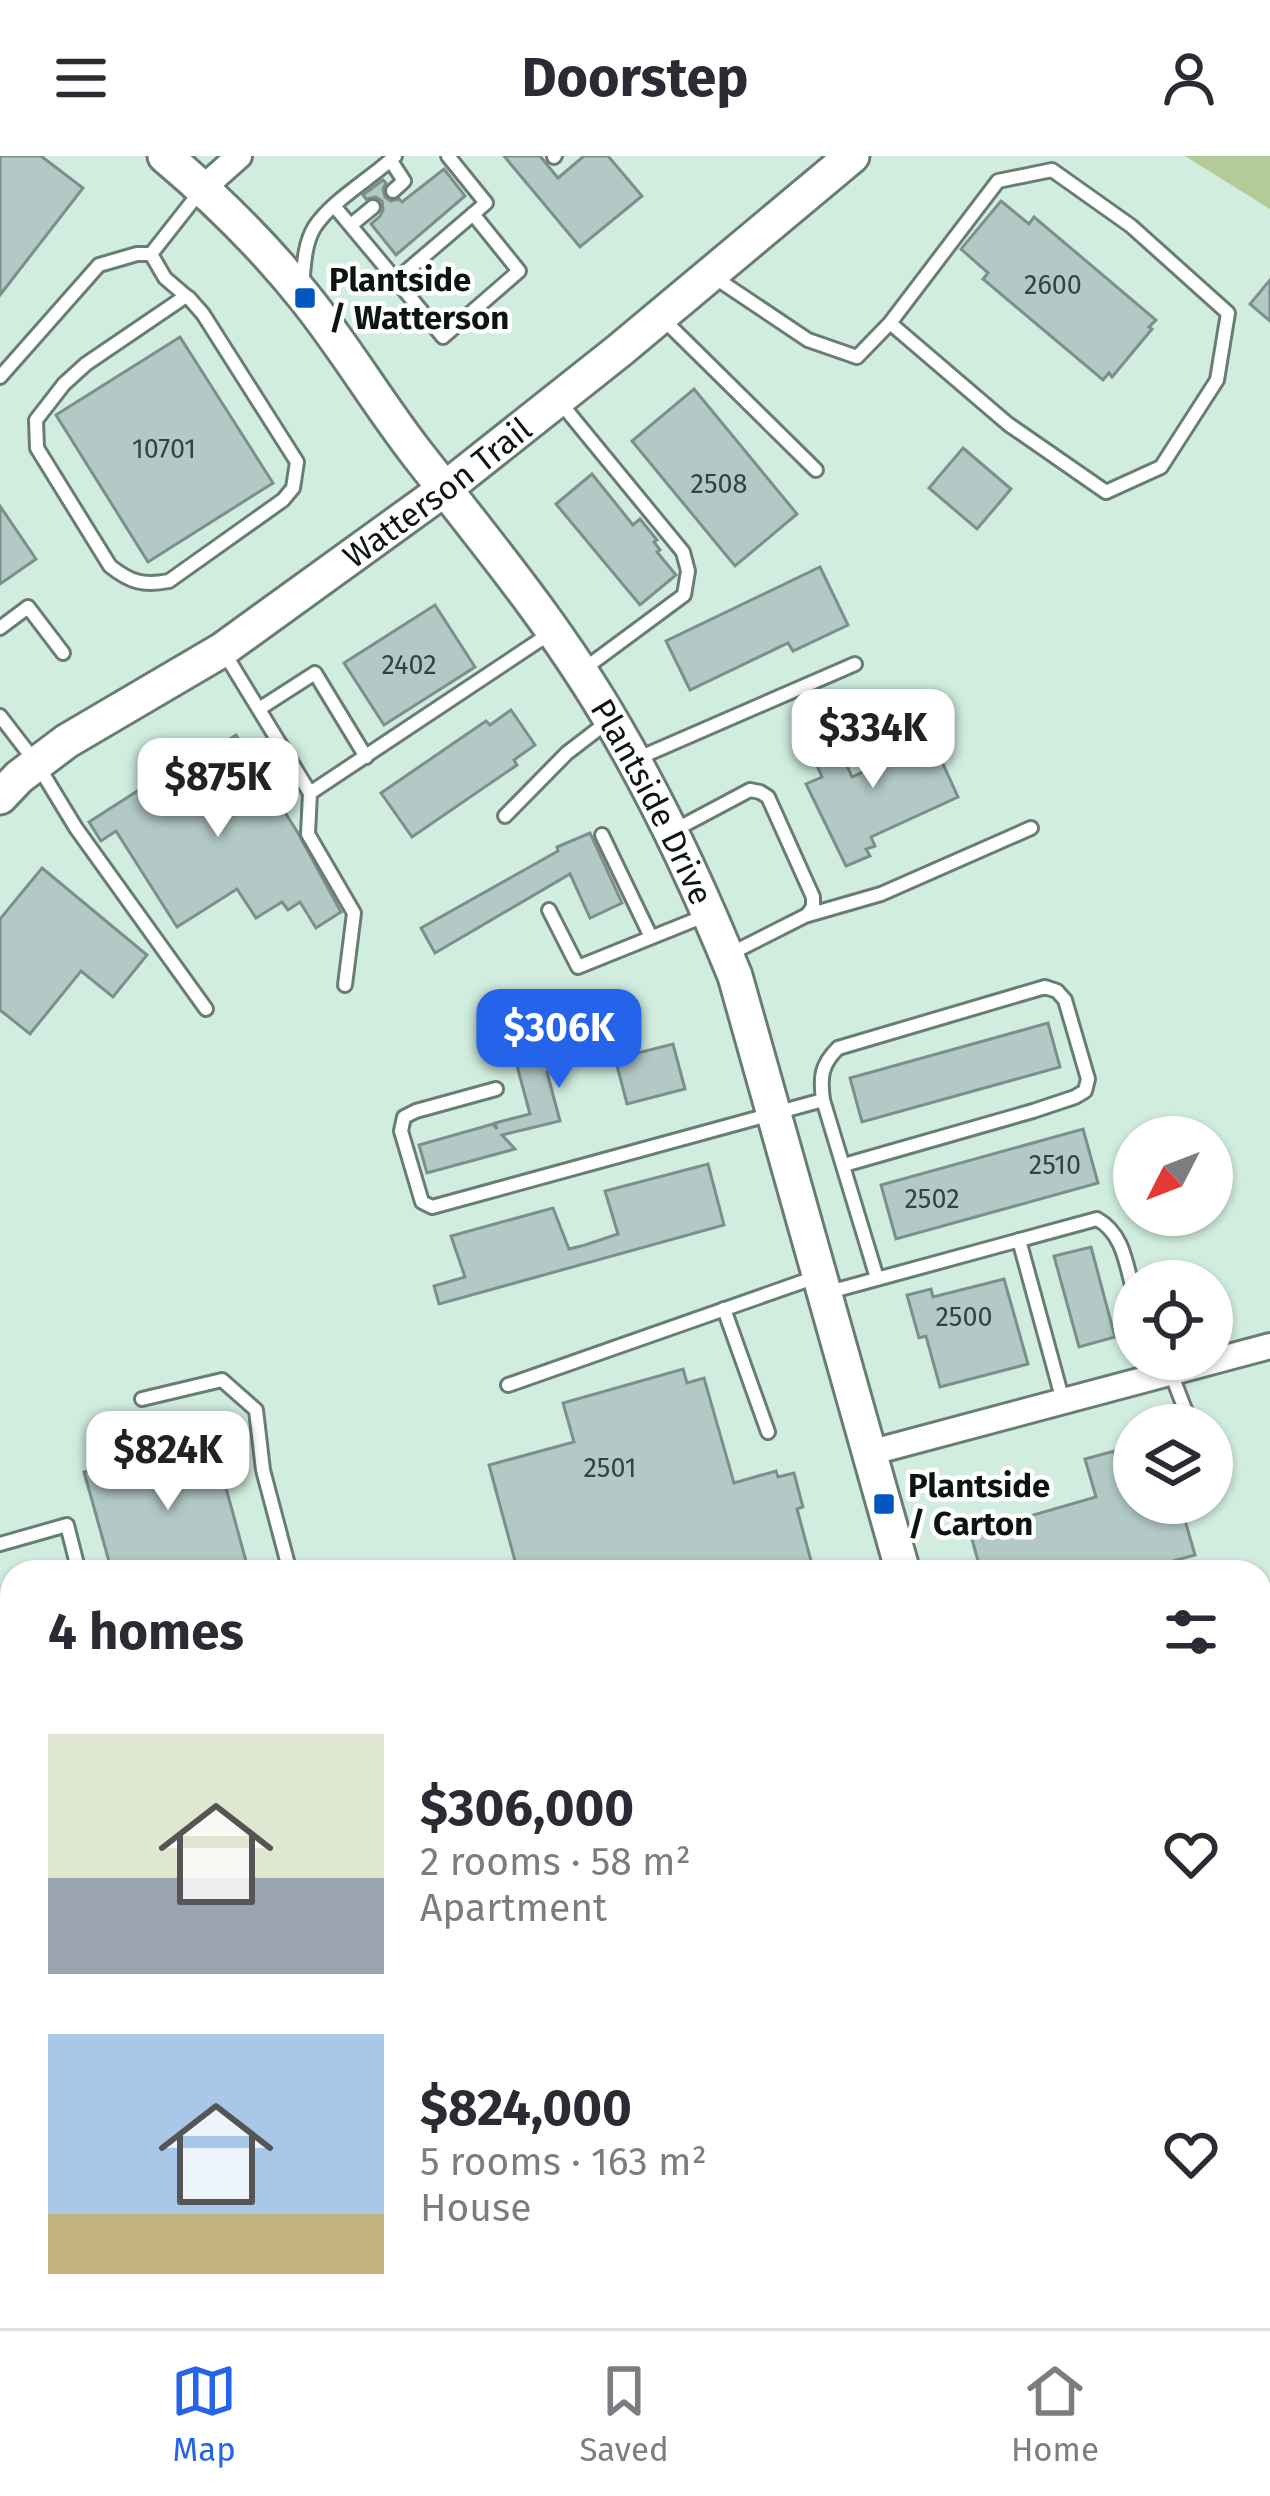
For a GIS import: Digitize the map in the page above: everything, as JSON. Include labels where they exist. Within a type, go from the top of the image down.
[{"type":"street","name":"Plantside Drive","points":[[165,156],[203,188],[301,293],[553,631],[633,760],[710,914],[735,976],[900,1560]]},
{"type":"street","points":[[203,188],[239,156]]},
{"type":"street","name":"Watterson Trail","points":[[0,796],[67,741],[222,650],[446,488],[852,156]]},
{"type":"street","points":[[1233,1354],[1270,1346]]},
{"type":"street","points":[[869,1453],[1064,1402],[1128,1380]]},
{"type":"lane","points":[[396,280],[486,203],[448,156]]},
{"type":"lane","points":[[301,293],[314,229],[393,158],[404,181],[392,191]]},
{"type":"lane","points":[[710,275],[808,340],[857,356],[890,322],[998,181],[1052,170],[1131,226],[1228,313],[1217,380],[1161,467],[1106,492],[1008,424],[890,322]]},
{"type":"lane","points":[[151,254],[203,188]]},
{"type":"lane","points":[[335,207],[443,337],[519,271],[473,214]]},
{"type":"lane","points":[[351,226],[373,207]]},
{"type":"lane","points":[[151,254],[165,278],[187,296],[203,314],[297,462],[297,476],[293,488],[264,513],[169,581],[146,586],[125,579],[110,566],[37,448],[36,420],[86,364],[187,296]]},
{"type":"lane","points":[[0,377],[99,266],[151,254]]},
{"type":"lane","points":[[661,316],[816,470]]},
{"type":"lane","points":[[558,400],[683,552],[688,571],[684,596],[580,672]]},
{"type":"lane","points":[[0,628],[28,608],[63,653]]},
{"type":"lane","points":[[310,794],[553,631]]},
{"type":"lane","points":[[222,650],[310,794],[308,834],[354,913],[345,985]]},
{"type":"lane","points":[[633,760],[855,664]]},
{"type":"lane","points":[[259,709],[315,673],[366,757]]},
{"type":"lane","points":[[0,716],[206,1009]]},
{"type":"lane","points":[[505,816],[567,753],[611,720]]},
{"type":"lane","points":[[670,832],[750,790],[769,797],[814,897],[807,915]]},
{"type":"lane","points":[[727,956],[807,915],[881,895],[1031,828]]},
{"type":"lane","points":[[602,835],[651,937]]},
{"type":"lane","points":[[549,910],[578,967],[710,914]]},
{"type":"lane","points":[[844,1165],[1034,1111],[1085,1091],[1088,1079],[1065,1000],[1045,987],[838,1048],[825,1062],[820,1078],[824,1100],[877,1278]]},
{"type":"lane","points":[[496,1089],[404,1117],[401,1131],[422,1202],[432,1207],[824,1100]]},
{"type":"lane","points":[[508,1385],[724,1309],[822,1284],[877,1278],[1097,1219],[1118,1236],[1125,1260]]},
{"type":"lane","points":[[1019,1240],[1064,1402]]},
{"type":"lane","points":[[724,1309],[768,1432]]},
{"type":"lane","points":[[142,1399],[222,1380],[256,1410],[263,1470],[287,1560]]},
{"type":"lane","points":[[0,1544],[67,1525],[77,1560]]},
{"type":"shaded area","points":[[0,156],[1270,156],[1270,1560],[0,1560]]},
{"type":"green space","points":[[1185,156],[1270,156],[1270,209]]},
{"type":"building","points":[[0,156],[41,156],[83,188],[0,295]]},
{"type":"building","points":[[504,156],[540,156],[558,178],[584,156],[608,156],[642,196],[580,247]]},
{"type":"building","points":[[444,169],[465,196],[396,255],[371,224],[383,210],[382,201],[363,195],[383,180],[385,197],[402,202]]},
{"type":"building","points":[[1001,201],[1029,224],[1034,217],[1156,320],[1112,377],[1109,373],[1103,380],[983,279],[988,273],[961,249]]},
{"type":"building","points":[[1270,280],[1270,321],[1250,304]]},
{"type":"building","points":[[180,337],[273,483],[148,562],[56,415]]},
{"type":"building","points":[[694,389],[797,514],[735,566],[632,441]]},
{"type":"building","points":[[963,448],[1011,489],[977,529],[929,488]]},
{"type":"building","points":[[592,474],[633,525],[640,519],[676,575],[640,605],[556,504]]},
{"type":"building","points":[[0,506],[36,559],[0,584]]},
{"type":"building","points":[[820,567],[848,625],[793,651],[788,643],[690,690],[666,641]]},
{"type":"building","points":[[435,605],[475,667],[384,725],[344,663]]},
{"type":"building","points":[[511,710],[535,745],[514,760],[517,765],[412,837],[381,793],[486,721],[490,725]]},
{"type":"building","points":[[826,718],[852,777],[932,740],[958,797],[871,837],[875,846],[866,849],[870,856],[846,866],[806,784],[822,777],[801,730]]},
{"type":"building","points":[[236,735],[341,912],[316,928],[300,902],[288,910],[282,902],[256,918],[237,889],[177,927],[116,831],[101,841],[89,822]]},
{"type":"building","points":[[590,833],[622,903],[590,918],[570,874],[435,953],[421,928],[558,851],[557,847]]},
{"type":"building","points":[[42,868],[147,955],[113,997],[81,971],[30,1034],[0,1010],[0,919]]},
{"type":"building","points":[[1048,1023],[1060,1067],[862,1122],[850,1078]]},
{"type":"building","points":[[613,1025],[619,1049],[628,1046],[630,1055],[673,1044],[685,1089],[627,1104],[614,1054],[547,1072],[560,1121],[502,1135],[515,1149],[427,1173],[419,1145],[493,1124],[497,1129],[495,1123],[530,1114],[513,1051]]},
{"type":"building","points":[[1083,1129],[1098,1183],[896,1239],[881,1185]]},
{"type":"building","points":[[708,1164],[724,1225],[439,1304],[434,1286],[465,1277],[451,1236],[553,1208],[569,1249],[585,1245],[618,1234],[605,1191]]},
{"type":"building","points":[[1091,1247],[1113,1338],[1079,1347],[1054,1256]]},
{"type":"building","points":[[1004,1279],[1028,1364],[940,1387],[926,1336],[919,1338],[907,1295],[931,1289],[933,1297]]},
{"type":"building","points":[[683,1369],[687,1383],[704,1378],[734,1483],[776,1471],[778,1477],[794,1473],[803,1507],[797,1509],[811,1560],[515,1560],[489,1465],[574,1442],[563,1403]]},
{"type":"building","points":[[212,1437],[246,1560],[109,1560],[84,1472]]},
{"type":"building","points":[[1113,1451],[1113,1524],[1186,1524],[1195,1555],[1177,1560],[978,1560],[969,1528],[994,1521],[995,1526],[1096,1497],[1085,1459]]},
{"type":"place","name":"Plantside / Watterson","points":[[305,298]]},
{"type":"place","name":"Plantside / Carton","points":[[884,1504]]}]
